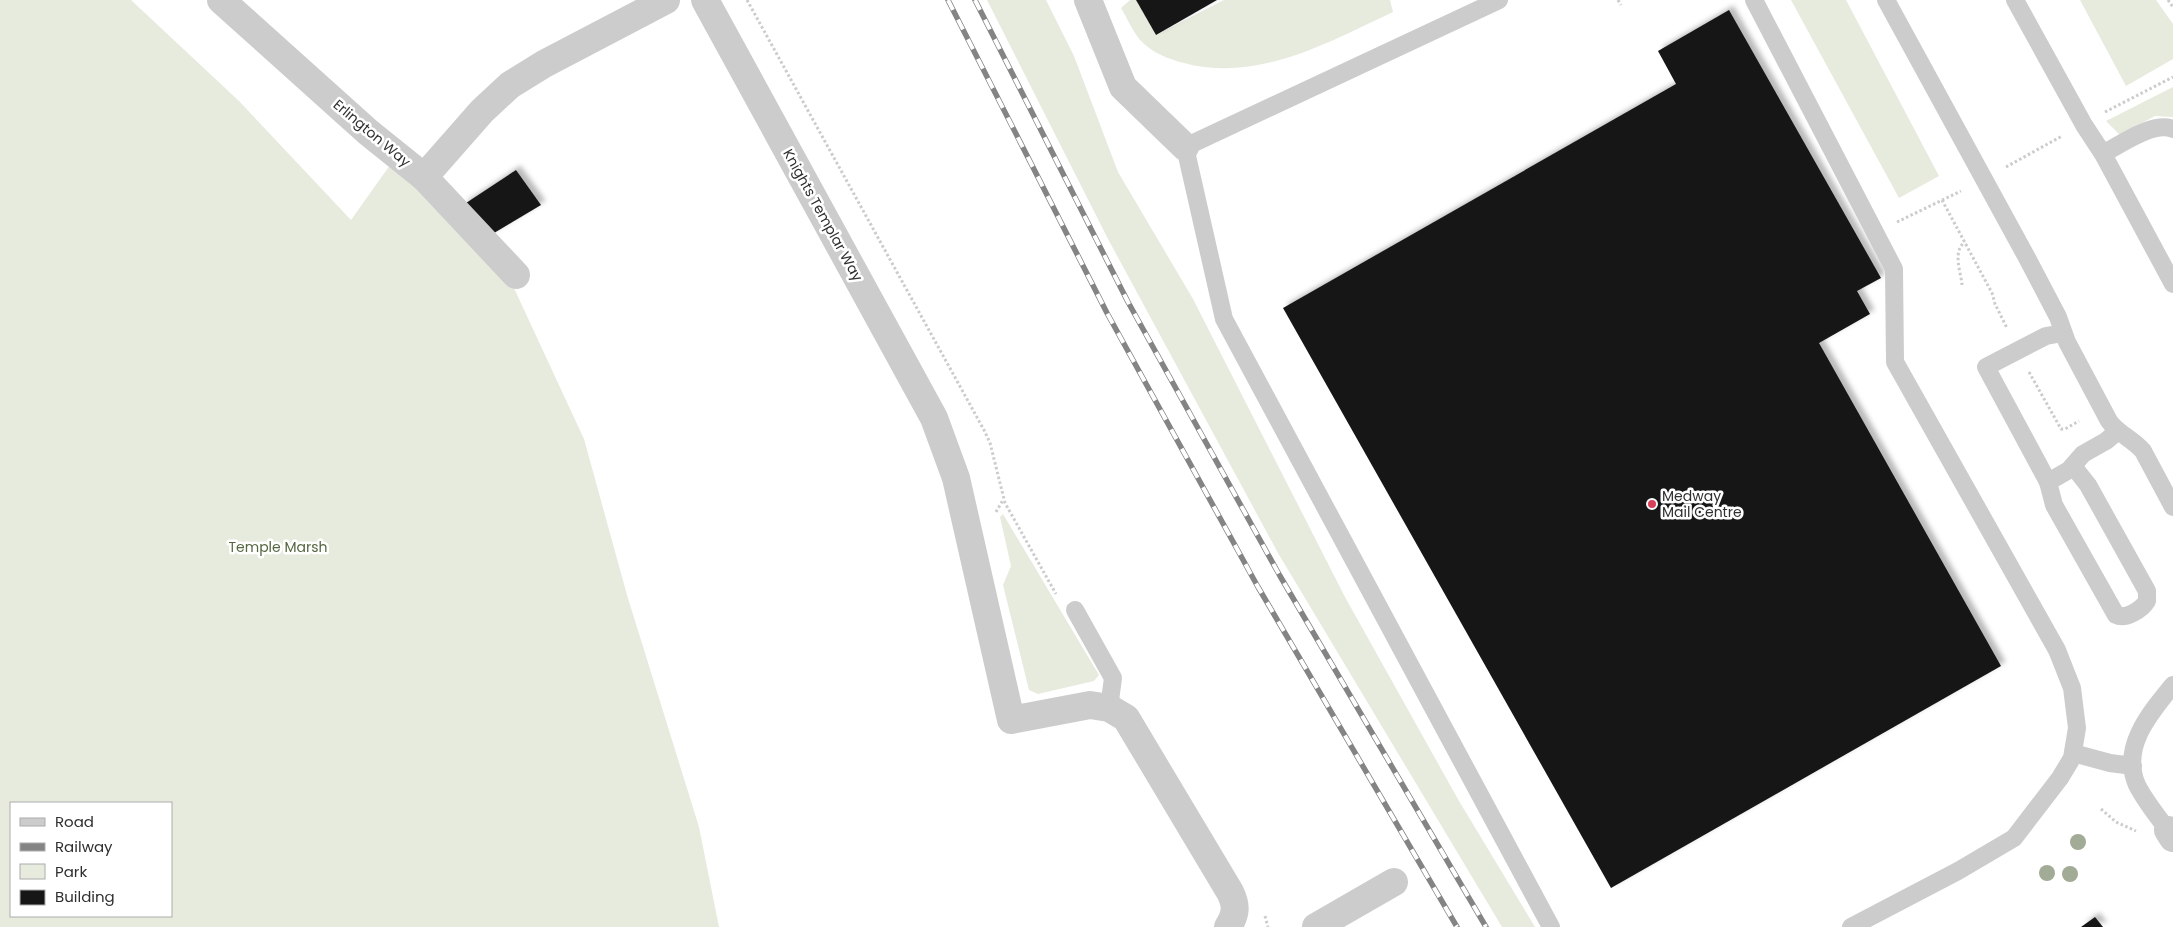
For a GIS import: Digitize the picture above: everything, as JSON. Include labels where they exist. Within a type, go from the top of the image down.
[{"type":"street","name":"Erlington Way","points":[[221,0],[368,132],[424,176],[516,275]]},
{"type":"street","points":[[424,176],[482,111],[510,85],[544,64],[666,0]]},
{"type":"street","name":"Knights Templar Way","points":[[705,0],[927,404],[956,478],[1011,720],[1090,705],[1109,708]]},
{"type":"street","points":[[1088,0],[1123,87],[1185,147]]},
{"type":"street","points":[[1109,708],[1120,713],[1133,727],[1230,892],[1236,907],[1238,925]]},
{"type":"street","points":[[1316,927],[1394,882]]},
{"type":"lane","points":[[1499,0],[1185,147],[1224,318],[1550,927]]},
{"type":"lane","points":[[1754,0],[1894,269],[1895,362],[2049,633],[2064,664],[2072,688],[2076,713],[2076,741],[2070,764],[2014,838],[1958,871],[1851,927]]},
{"type":"lane","points":[[1886,0],[2058,317],[2063,333],[2110,421],[2118,431],[2137,444],[2143,451],[2173,507]]},
{"type":"lane","points":[[2015,0],[2084,125],[2104,154],[2173,284]]},
{"type":"lane","points":[[2104,154],[2143,132],[2166,126],[2173,129]]},
{"type":"lane","points":[[2063,333],[2046,336],[1986,367],[2048,482],[2054,505],[2116,615],[2120,617],[2127,616],[2142,607],[2147,601],[2147,591],[2088,485],[2073,466]]},
{"type":"lane","points":[[2048,482],[2066,472],[2083,454],[2106,441],[2118,431]]},
{"type":"lane","points":[[1075,610],[1113,678],[1109,708]]},
{"type":"lane","points":[[2170,834],[2138,786],[2133,766],[2135,747],[2141,728],[2173,685]]},
{"type":"lane","points":[[2073,753],[2110,763],[2133,766]]},
{"type":"path","points":[[747,0],[986,435],[1005,503],[1060,602],[1066,608],[1075,610]]},
{"type":"path","points":[[1618,0],[1621,5]]},
{"type":"path","points":[[2168,0],[2173,7]]},
{"type":"path","points":[[1875,233],[1984,179],[2035,151]]},
{"type":"path","points":[[1962,285],[1959,259],[1960,247],[1965,242]]},
{"type":"green space","name":"Temple Marsh","points":[[0,0],[131,0],[239,101],[351,220],[395,158],[513,286],[584,439],[627,595],[699,827],[719,927],[0,927]]},
{"type":"green space","points":[[987,0],[1046,0],[1074,56],[1118,172],[1193,299],[1345,597],[1459,801],[1535,927],[1502,927],[1278,553],[1108,239]]},
{"type":"green space","points":[[1130,0],[1136,0],[1156,35],[1224,0],[1390,0],[1393,12],[1318,47],[1292,56],[1266,64],[1239,68],[1212,68],[1172,60],[1156,52],[1141,41],[1121,8]]},
{"type":"green space","points":[[1791,0],[1846,0],[1939,176],[1899,198]]},
{"type":"green space","points":[[2080,0],[2156,0],[2173,24],[2173,59],[2126,86]]},
{"type":"green space","points":[[2173,87],[2173,117],[2155,116],[2120,135],[2106,121]]},
{"type":"green space","points":[[1003,514],[1099,675],[1094,681],[1038,694],[1029,690],[1003,585],[1011,566],[1000,517]]},
{"type":"building","points":[[1136,0],[1217,0],[1156,35]]},
{"type":"building","name":"Medway Mail Centre","points":[[1729,10],[1881,278],[1857,291],[1870,314],[1819,343],[2001,666],[1611,888],[1283,308],[1676,84],[1658,51]]},
{"type":"building","points":[[516,170],[541,205],[489,236],[463,205]]},
{"type":"building","points":[[2095,917],[2103,927],[2081,927]]},
{"type":"railway","points":[[948,0],[1107,313],[1258,587],[1457,927]]},
{"type":"railway","points":[[975,0],[1128,302],[1280,576],[1486,927]]},
{"type":"place","name":"Medway Mail Centre","points":[[1652,504]]}]
